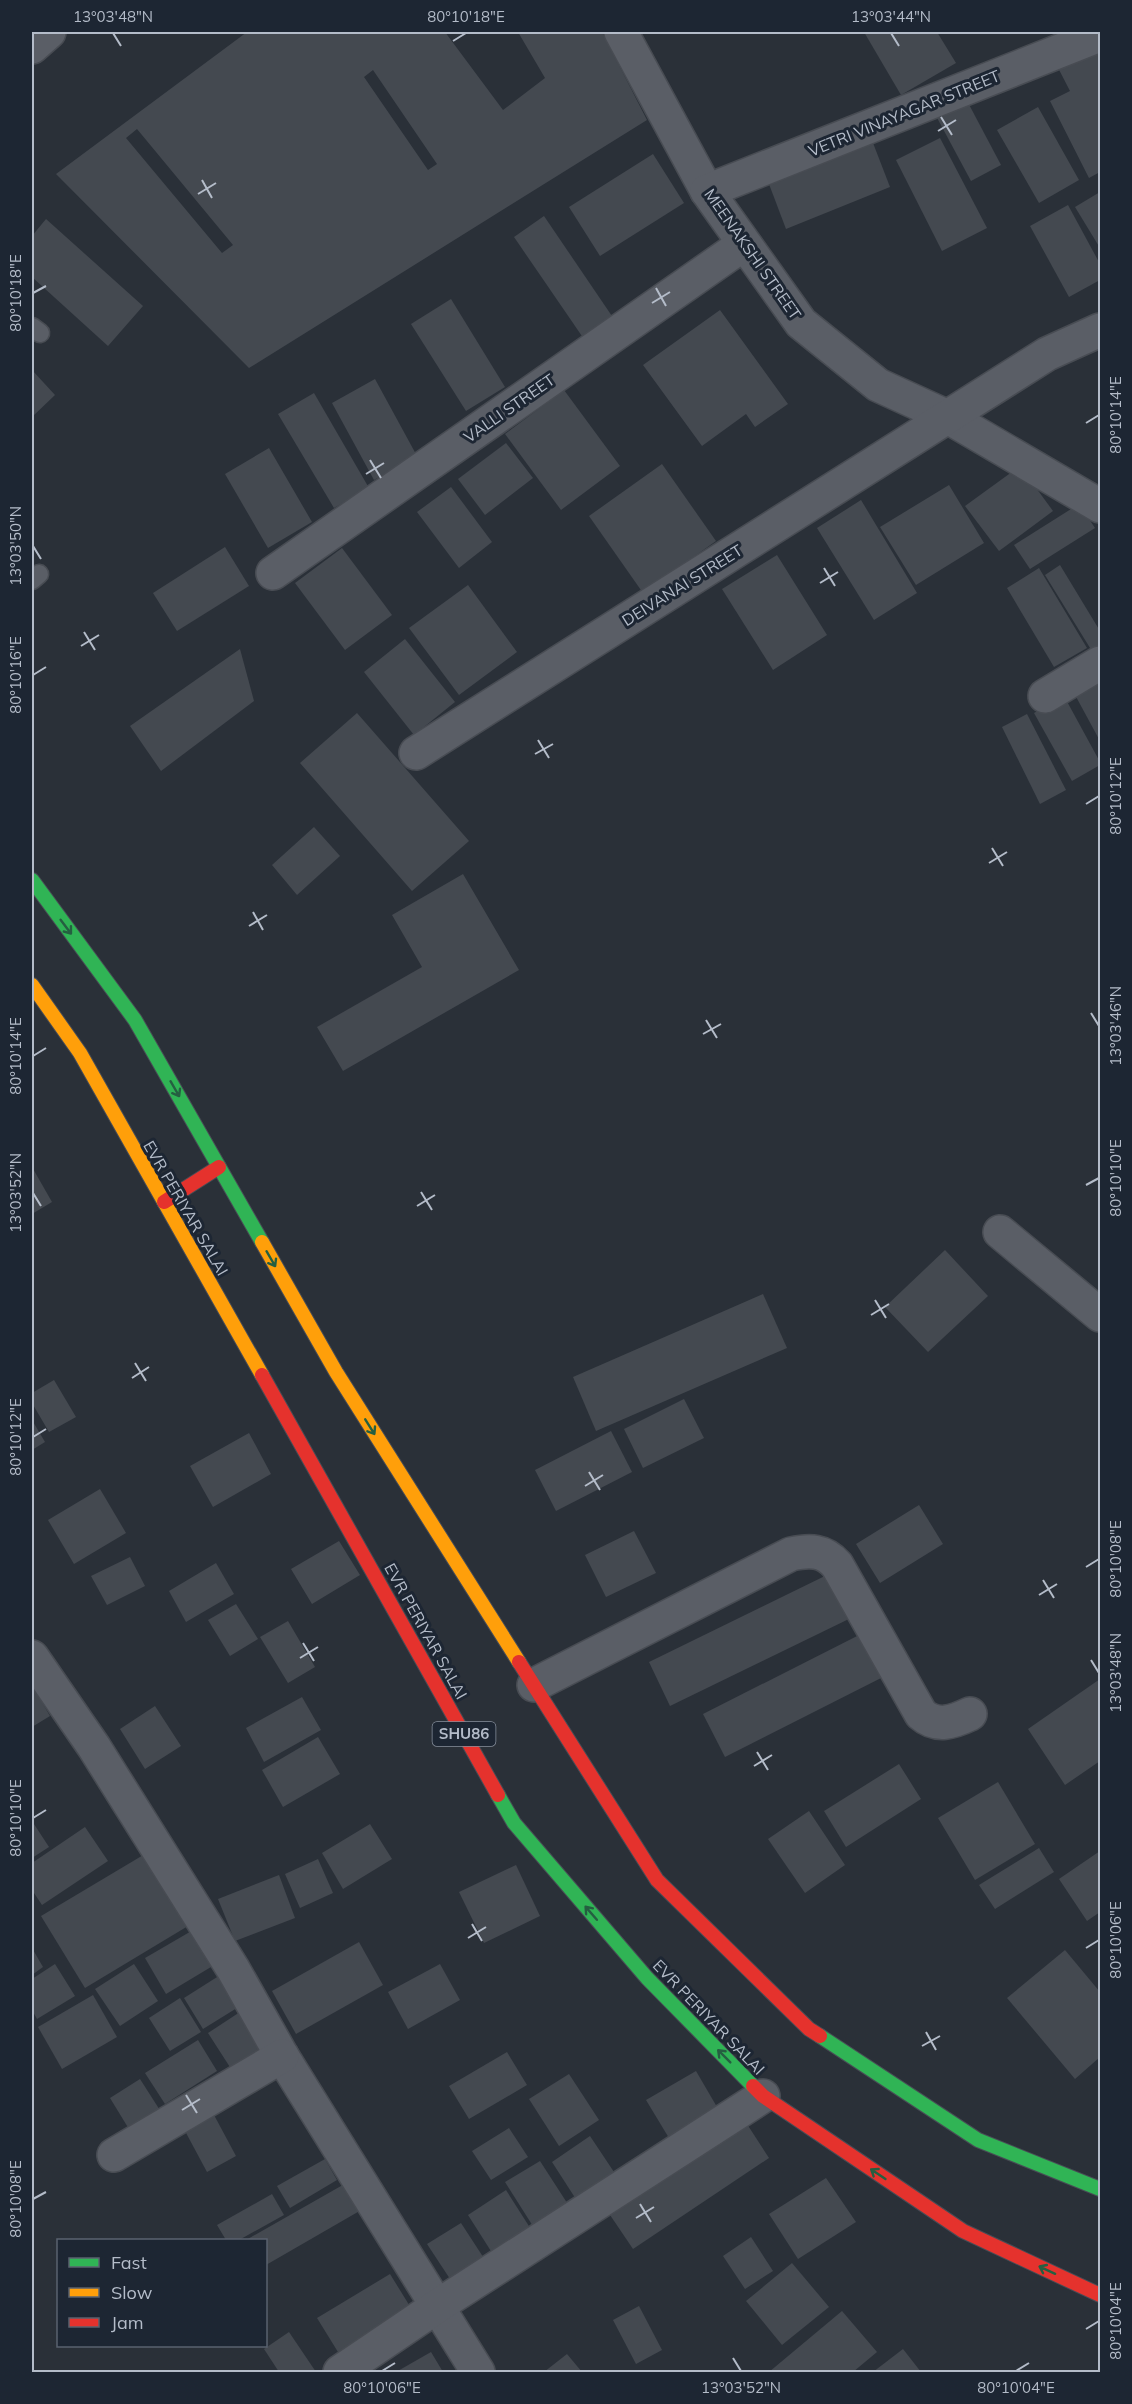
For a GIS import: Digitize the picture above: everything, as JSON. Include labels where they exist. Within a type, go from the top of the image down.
[{"type":"main road","points":[[32,880],[135,1020],[336,1372],[657,1880],[809,2029],[978,2140],[1101,2189]]},
{"type":"main road","name":"EVR PERIYAR SALAI","points":[[32,985],[80,1053],[514,1823],[647,1978],[763,2096],[963,2231],[1101,2295]]},
{"type":"main road","points":[[164,1202],[219,1167]]},
{"type":"street","points":[[32,47],[49,32]]},
{"type":"street","name":"MEENAKSHI STREET","points":[[621,32],[707,191],[801,323],[878,385],[948,417],[1101,506]]},
{"type":"street","name":"VETRI VINAYAGAR STREET","points":[[707,191],[1101,35]]},
{"type":"street","name":"VALLI STREET","points":[[273,573],[744,244]]},
{"type":"street","name":"DEIVANAI STREET","points":[[416,753],[1047,354],[1101,330]]},
{"type":"street","points":[[1046,696],[1101,663]]},
{"type":"street","points":[[1000,1232],[1101,1315]]},
{"type":"street","points":[[534,1685],[791,1554],[806,1551],[828,1555],[837,1565],[921,1714],[929,1721],[944,1723],[970,1714]]},
{"type":"street","points":[[32,1657],[94,1747],[233,1969],[282,2056],[478,2373]]},
{"type":"street","points":[[114,2155],[282,2056]]},
{"type":"street","points":[[340,2373],[436,2307],[763,2096]]},
{"type":"building","points":[[247,32],[445,32],[503,110],[545,78],[518,32],[602,32],[647,120],[249,368],[56,174]],"holes":[[[373,70],[437,164],[428,170],[364,77]],[[137,129],[233,245],[222,253],[126,138]]]},
{"type":"building","points":[[864,32],[937,32],[956,63],[901,95]]},
{"type":"building","points":[[1100,52],[1100,172],[1089,178],[1050,101],[1070,91],[1054,60]]},
{"type":"building","points":[[965,97],[1001,165],[971,181],[935,114]]},
{"type":"building","points":[[1038,107],[1079,180],[1039,203],[997,130]]},
{"type":"building","points":[[940,138],[987,228],[942,251],[896,160]]},
{"type":"building","points":[[873,143],[890,187],[786,229],[769,184]]},
{"type":"building","points":[[653,154],[684,203],[600,256],[569,207]]},
{"type":"building","points":[[1100,192],[1100,248],[1075,207]]},
{"type":"building","points":[[1068,205],[1100,264],[1100,280],[1069,297],[1030,226]]},
{"type":"building","points":[[544,216],[616,322],[586,342],[514,237]]},
{"type":"building","points":[[46,219],[143,306],[108,346],[32,277],[32,236]]},
{"type":"building","points":[[451,299],[505,387],[466,411],[411,324]]},
{"type":"building","points":[[720,310],[788,404],[755,427],[746,414],[702,446],[643,365]]},
{"type":"building","points":[[32,370],[55,395],[32,417]]},
{"type":"building","points":[[375,379],[417,456],[374,480],[332,403]]},
{"type":"building","points":[[564,390],[620,466],[561,510],[505,434]]},
{"type":"building","points":[[314,393],[369,488],[334,508],[278,414]]},
{"type":"building","points":[[506,443],[533,478],[485,515],[458,479]]},
{"type":"building","points":[[269,448],[312,522],[268,548],[225,474]]},
{"type":"building","points":[[662,464],[716,541],[643,593],[589,516]]},
{"type":"building","points":[[1020,466],[1053,511],[999,551],[965,506]]},
{"type":"building","points":[[949,485],[984,543],[916,585],[880,527]]},
{"type":"building","points":[[451,487],[492,542],[459,568],[417,512]]},
{"type":"building","points":[[861,500],[917,593],[874,620],[817,528]]},
{"type":"building","points":[[1079,504],[1095,528],[1030,569],[1014,545]]},
{"type":"building","points":[[225,547],[249,586],[177,631],[153,593]]},
{"type":"building","points":[[342,548],[392,615],[345,650],[295,583]]},
{"type":"building","points":[[777,555],[827,635],[773,670],[722,589]]},
{"type":"building","points":[[1060,565],[1100,631],[1100,653],[1095,656],[1045,575]]},
{"type":"building","points":[[1039,568],[1087,648],[1054,667],[1007,588]]},
{"type":"building","points":[[468,585],[517,652],[459,695],[409,628]]},
{"type":"building","points":[[405,639],[455,702],[414,735],[364,672]]},
{"type":"building","points":[[240,649],[254,701],[161,771],[130,726]]},
{"type":"building","points":[[1100,678],[1100,741],[1074,693]]},
{"type":"building","points":[[1064,696],[1100,762],[1100,765],[1072,781],[1034,713]]},
{"type":"building","points":[[357,713],[469,841],[412,891],[300,763]]},
{"type":"building","points":[[1027,714],[1066,790],[1040,804],[1002,727]]},
{"type":"building","points":[[314,827],[340,856],[297,895],[272,865]]},
{"type":"building","points":[[463,874],[519,970],[343,1071],[317,1027],[422,967],[392,915]]},
{"type":"building","points":[[32,1167],[52,1202],[32,1214]]},
{"type":"building","points":[[945,1250],[988,1296],[928,1352],[885,1307]]},
{"type":"building","points":[[763,1294],[787,1348],[596,1431],[573,1377]]},
{"type":"building","points":[[54,1380],[76,1417],[49,1432],[32,1403],[32,1393]]},
{"type":"building","points":[[684,1399],[704,1438],[643,1468],[624,1429]]},
{"type":"building","points":[[32,1420],[45,1442],[32,1450]]},
{"type":"building","points":[[611,1431],[632,1472],[556,1511],[535,1470]]},
{"type":"building","points":[[249,1433],[271,1474],[213,1507],[190,1466]]},
{"type":"building","points":[[100,1489],[126,1533],[74,1564],[48,1520]]},
{"type":"building","points":[[919,1505],[943,1544],[880,1583],[856,1544]]},
{"type":"building","points":[[634,1531],[656,1573],[606,1597],[585,1555]]},
{"type":"building","points":[[339,1541],[360,1575],[312,1604],[291,1569]]},
{"type":"building","points":[[130,1557],[145,1586],[107,1605],[91,1576]]},
{"type":"building","points":[[216,1563],[234,1594],[186,1622],[169,1591]]},
{"type":"building","points":[[831,1573],[853,1617],[670,1706],[649,1662]]},
{"type":"building","points":[[236,1604],[258,1639],[230,1656],[208,1620]]},
{"type":"building","points":[[288,1621],[315,1667],[288,1683],[260,1637]]},
{"type":"building","points":[[865,1632],[887,1675],[725,1757],[703,1714]]},
{"type":"building","points":[[1100,1679],[1100,1761],[1065,1785],[1028,1729]]},
{"type":"building","points":[[32,1685],[50,1716],[32,1727]]},
{"type":"building","points":[[302,1697],[321,1730],[264,1762],[246,1728]]},
{"type":"building","points":[[155,1706],[181,1746],[145,1769],[120,1729]]},
{"type":"building","points":[[318,1737],[340,1774],[283,1807],[262,1770]]},
{"type":"building","points":[[899,1764],[921,1799],[846,1847],[824,1811]]},
{"type":"building","points":[[998,1782],[1035,1844],[975,1880],[938,1818]]},
{"type":"building","points":[[809,1811],[845,1865],[805,1893],[768,1839]]},
{"type":"building","points":[[32,1821],[49,1847],[32,1858]]},
{"type":"building","points":[[370,1824],[392,1859],[343,1889],[322,1853]]},
{"type":"building","points":[[85,1827],[108,1861],[42,1905],[32,1890],[32,1863]]},
{"type":"building","points":[[1039,1848],[1054,1872],[995,1909],[979,1885]]},
{"type":"building","points":[[150,1851],[193,1923],[85,1988],[41,1916]]},
{"type":"building","points":[[1100,1851],[1100,1912],[1087,1921],[1059,1879]]},
{"type":"building","points":[[318,1859],[333,1893],[300,1908],[285,1874]]},
{"type":"building","points":[[516,1865],[540,1916],[484,1943],[459,1892]]},
{"type":"building","points":[[279,1875],[295,1918],[235,1941],[218,1899]]},
{"type":"building","points":[[200,1926],[221,1961],[166,1994],[145,1958]]},
{"type":"building","points":[[359,1942],[383,1985],[296,2034],[272,1991]]},
{"type":"building","points":[[32,1948],[43,1967],[32,1975]]},
{"type":"building","points":[[1065,1950],[1100,1992],[1100,2057],[1075,2079],[1007,1998]]},
{"type":"building","points":[[55,1964],[75,1996],[37,2019],[32,2010],[32,1979]]},
{"type":"building","points":[[134,1964],[158,2001],[120,2026],[95,1989]]},
{"type":"building","points":[[440,1964],[460,2000],[408,2029],[388,1992]]},
{"type":"building","points":[[225,1972],[245,2003],[203,2029],[184,1998]]},
{"type":"building","points":[[93,1995],[117,2037],[62,2069],[38,2027]]},
{"type":"building","points":[[180,1998],[201,2032],[170,2051],[149,2018]]},
{"type":"building","points":[[243,2010],[270,2053],[235,2075],[208,2033]]},
{"type":"building","points":[[198,2040],[217,2071],[165,2104],[145,2073]]},
{"type":"building","points":[[507,2052],[527,2085],[469,2119],[449,2086]]},
{"type":"building","points":[[696,2071],[724,2119],[675,2148],[646,2100]]},
{"type":"building","points":[[569,2074],[599,2120],[559,2146],[529,2099]]},
{"type":"building","points":[[140,2079],[163,2115],[132,2134],[110,2098]]},
{"type":"building","points":[[214,2115],[236,2156],[207,2172],[185,2131]]},
{"type":"building","points":[[745,2121],[769,2158],[633,2249],[608,2212]]},
{"type":"building","points":[[509,2128],[528,2157],[491,2180],[472,2151]]},
{"type":"building","points":[[590,2136],[620,2181],[581,2207],[552,2162]]},
{"type":"building","points":[[325,2159],[337,2180],[290,2208],[277,2186]]},
{"type":"building","points":[[540,2161],[571,2209],[536,2231],[505,2182]]},
{"type":"building","points":[[826,2178],[856,2222],[798,2259],[769,2214]]},
{"type":"building","points":[[348,2182],[363,2209],[267,2264],[267,2239],[248,2239]]},
{"type":"building","points":[[506,2190],[534,2234],[496,2259],[468,2215]]},
{"type":"building","points":[[272,2194],[284,2215],[241,2239],[225,2239],[217,2225]]},
{"type":"building","points":[[461,2223],[489,2266],[456,2288],[427,2244]]},
{"type":"building","points":[[751,2237],[773,2271],[745,2289],[723,2256]]},
{"type":"building","points":[[792,2263],[829,2307],[782,2345],[746,2301]]},
{"type":"building","points":[[390,2274],[411,2308],[338,2352],[317,2318]]},
{"type":"building","points":[[639,2306],[662,2350],[636,2364],[613,2320]]},
{"type":"building","points":[[842,2311],[877,2352],[853,2372],[769,2372]]},
{"type":"building","points":[[289,2332],[316,2372],[279,2372],[264,2349]]},
{"type":"building","points":[[903,2349],[921,2372],[873,2372]]},
{"type":"building","points":[[431,2352],[443,2372],[396,2372]]},
{"type":"building","points":[[567,2354],[582,2372],[544,2372]]},
{"type":"traffic: fast","points":[[32,880],[135,1020],[262,1242]]},
{"type":"traffic: fast","points":[[498,1795],[514,1823],[647,1978],[753,2086]]},
{"type":"traffic: fast","points":[[820,2036],[978,2140],[1100,2189]]},
{"type":"traffic: slow","points":[[32,985],[80,1053],[262,1375]]},
{"type":"traffic: slow","points":[[262,1242],[336,1372],[519,1662]]},
{"type":"traffic: jam","points":[[164,1202],[219,1167]]},
{"type":"traffic: jam","points":[[262,1375],[498,1795]]},
{"type":"traffic: jam","points":[[519,1662],[657,1880],[809,2029],[820,2036]]},
{"type":"traffic: jam","points":[[753,2086],[763,2096],[963,2231],[1100,2295]]}]
